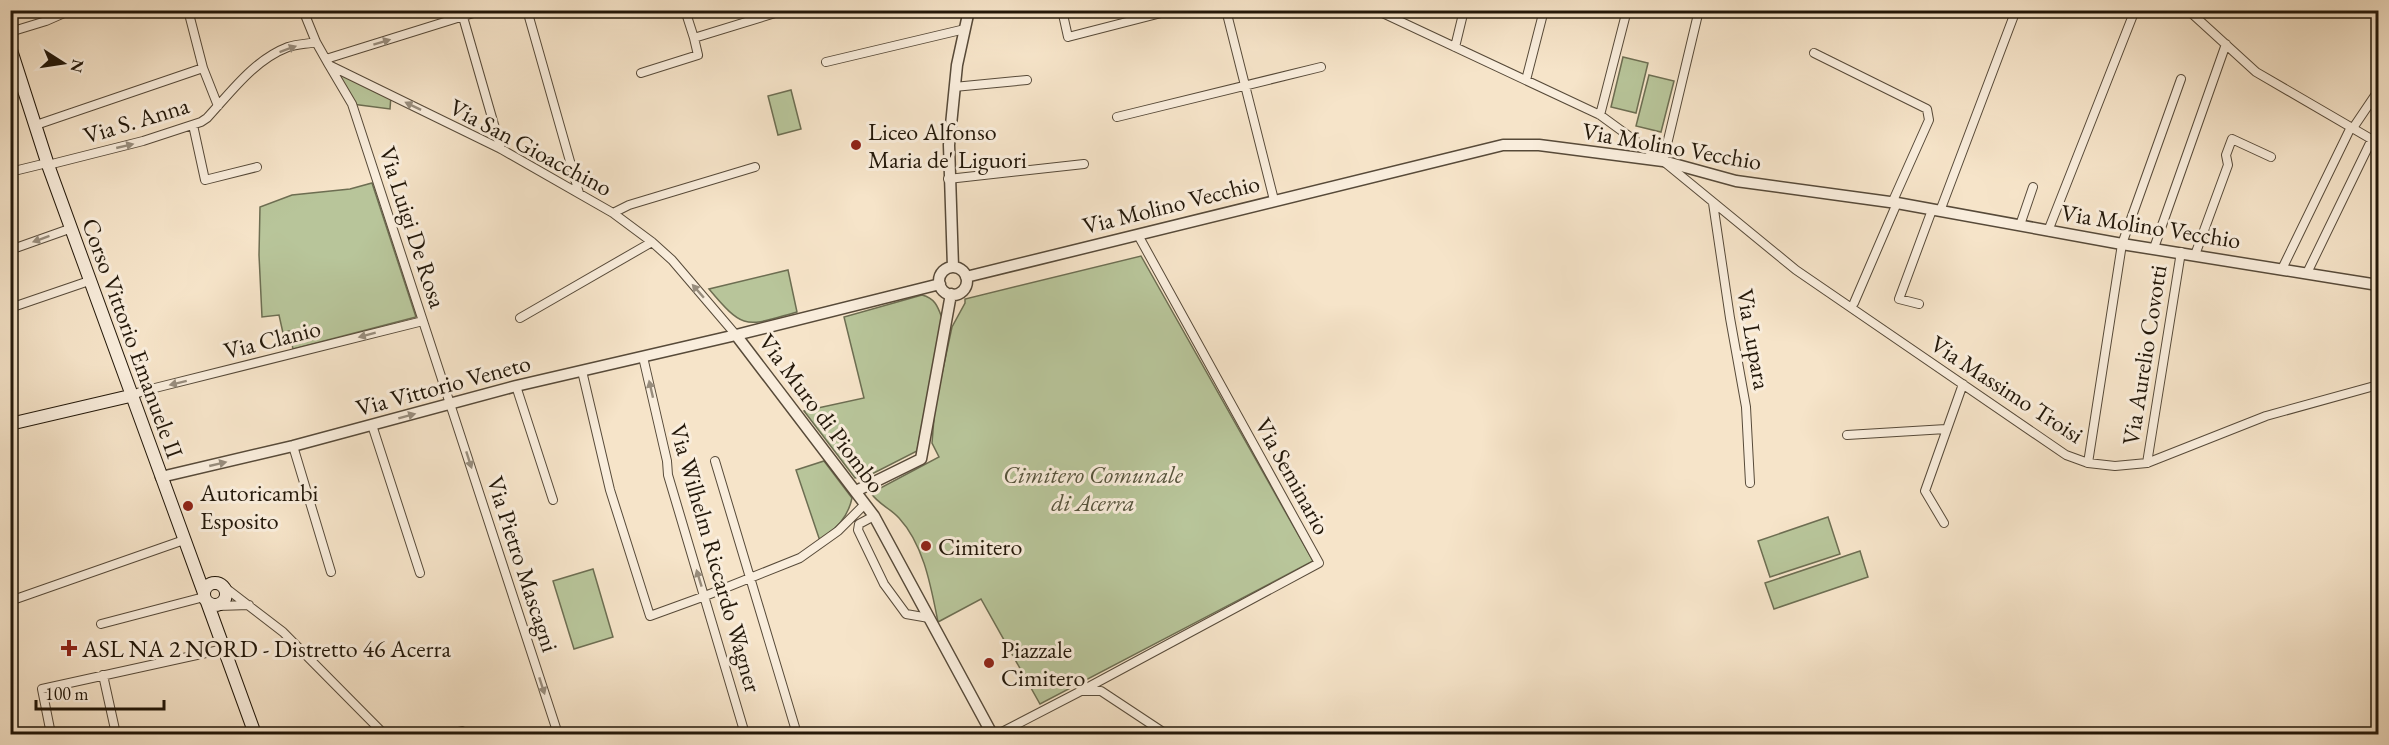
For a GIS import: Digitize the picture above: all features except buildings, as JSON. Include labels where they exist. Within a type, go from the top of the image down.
[{"type":"main road","name":"Corso Vittorio Emanuele II","points":[[10,47],[47,164],[160,477],[194,563],[216,597],[219,636],[255,735]]},
{"type":"main road","points":[[10,424],[130,396]]},
{"type":"main road","points":[[194,563],[216,597]]},
{"type":"street","points":[[10,32],[46,21],[71,10]]},
{"type":"street","points":[[188,10],[203,68],[219,106]]},
{"type":"street","points":[[303,10],[316,42],[328,62],[483,10]]},
{"type":"street","points":[[527,10],[579,193]]},
{"type":"street","points":[[641,73],[698,55],[686,10]]},
{"type":"street","points":[[694,38],[785,10]]},
{"type":"street","points":[[953,267],[948,179],[949,145],[954,87],[969,10]]},
{"type":"street","points":[[1062,10],[1068,38],[1173,10]]},
{"type":"street","points":[[1226,10],[1275,200]]},
{"type":"street","name":"Via Massimo Troisi","points":[[1376,10],[1600,114],[1663,161],[1796,270],[2066,454],[2088,464],[2115,466],[2146,463],[2266,416],[2379,385]]},
{"type":"street","points":[[1455,47],[1464,10]]},
{"type":"street","points":[[1526,80],[1544,10]]},
{"type":"street","points":[[1600,114],[1627,10]]},
{"type":"street","points":[[1663,161],[1699,10]]},
{"type":"street","points":[[1918,304],[1899,299],[2016,10]]},
{"type":"street","points":[[2048,231],[2135,10]]},
{"type":"street","points":[[2188,10],[2256,72],[2375,141],[2307,273]]},
{"type":"street","points":[[463,16],[501,149]]},
{"type":"street","points":[[826,62],[965,29]]},
{"type":"street","name":"Via S. Anna","points":[[10,172],[143,141],[193,125],[207,118],[246,75],[262,62],[289,47],[316,42]]},
{"type":"street","points":[[2154,248],[2226,44]]},
{"type":"street","points":[[1814,53],[1927,109],[1929,120],[1854,303]]},
{"type":"street","name":"Via San Gioacchino","points":[[328,62],[501,149],[613,213],[652,242],[672,261],[736,335]]},
{"type":"street","name":"Via Luigi De Rosa","points":[[328,62],[352,104],[451,405]]},
{"type":"street","points":[[1117,117],[1321,67]]},
{"type":"street","points":[[36,125],[203,68]]},
{"type":"street","points":[[2088,464],[2122,244],[2181,78]]},
{"type":"street","points":[[954,87],[1027,80]]},
{"type":"street","points":[[2282,269],[2352,128],[2376,92],[2379,91]]},
{"type":"street","points":[[193,125],[205,180],[256,166]]},
{"type":"street","points":[[2195,255],[2228,165],[2226,155],[2232,139],[2271,157]]},
{"type":"street","name":"Via Molino Vecchio","points":[[966,277],[1503,145],[1539,145],[1663,161],[1736,181],[1895,203],[2122,244],[2379,285]]},
{"type":"street","points":[[948,179],[1084,164]]},
{"type":"street","points":[[613,213],[629,205],[755,167]]},
{"type":"street","points":[[2020,225],[2033,187]]},
{"type":"street","name":"Via Lupara","points":[[1713,203],[1746,407],[1750,483]]},
{"type":"street","points":[[10,250],[72,228]]},
{"type":"street","name":"Via Seminario","points":[[1081,691],[1319,563],[1138,235]]},
{"type":"street","points":[[520,318],[652,242]]},
{"type":"street","name":"Via Aurelio Covotti","points":[[2146,463],[2181,252]]},
{"type":"street","points":[[953,267],[961,270],[966,277],[964,290],[951,294],[943,290],[940,284],[941,273],[953,267]]},
{"type":"street","points":[[10,308],[89,281]]},
{"type":"street","points":[[736,335],[940,284]]},
{"type":"street","points":[[856,491],[921,459],[951,294]]},
{"type":"street","name":"Via Clanio","points":[[130,396],[423,321]]},
{"type":"street","name":"Via Vittorio Veneto","points":[[160,477],[293,446],[516,386],[736,335]]},
{"type":"street","name":"Via Muro di Piombo","points":[[736,335],[874,516],[992,735]]},
{"type":"street","name":"Via Wilhelm Riccardo Wagner","points":[[643,357],[667,461],[668,475],[745,735]]},
{"type":"street","points":[[582,371],[610,490],[650,616],[800,558],[838,531],[865,504]]},
{"type":"street","points":[[1944,523],[1925,491],[1962,384]]},
{"type":"street","points":[[516,386],[553,500]]},
{"type":"street","name":"Via Pietro Mascagni","points":[[451,405],[558,735]]},
{"type":"street","points":[[372,425],[420,573]]},
{"type":"street","points":[[1847,435],[1946,429]]},
{"type":"street","points":[[293,446],[331,572]]},
{"type":"street","points":[[715,461],[797,735]]},
{"type":"street","name":"Via Muro di Piombo","points":[[874,516],[859,524],[858,530],[876,568],[906,614],[929,618]]},
{"type":"street","points":[[10,601],[184,540]]},
{"type":"street","points":[[216,597],[249,605]]},
{"type":"street","points":[[101,624],[216,597],[249,605],[283,632],[384,735]]},
{"type":"street","points":[[51,735],[42,689],[224,649]]},
{"type":"street","points":[[103,675],[116,735]]},
{"type":"street","points":[[998,735],[1081,691],[1101,691],[1166,735]]},
{"type":"street","points":[[450,735],[462,731]]},
{"type":"green space","points":[[1623,57],[1648,63],[1636,113],[1611,107]]},
{"type":"green space","points":[[329,65],[391,95],[390,109],[352,104]]},
{"type":"green space","points":[[1649,75],[1674,81],[1661,132],[1636,126]]},
{"type":"green space","points":[[791,90],[801,129],[778,135],[768,96]]},
{"type":"green space","points":[[372,183],[416,317],[293,349],[289,331],[283,333],[279,315],[262,317],[259,255],[260,207],[292,195],[350,189]]},
{"type":"green space","name":"Cimitero Comunale di Acerra","points":[[1141,256],[1313,561],[1040,704],[981,599],[938,622],[925,567],[915,541],[899,518],[871,493],[939,457],[932,443],[935,406],[952,327],[965,299]]},
{"type":"green space","points":[[788,270],[797,312],[767,320],[747,322],[739,319],[709,289]]},
{"type":"green space","points":[[922,295],[933,301],[942,318],[917,451],[868,476],[855,478],[804,411],[864,398],[844,317]]},
{"type":"green space","points":[[824,461],[852,498],[848,511],[840,522],[820,541],[796,470]]},
{"type":"green space","points":[[1828,517],[1840,554],[1770,577],[1758,541]]},
{"type":"green space","points":[[1860,551],[1868,577],[1774,609],[1765,583]]},
{"type":"green space","points":[[593,569],[613,637],[574,649],[553,581]]},
{"type":"place","name":"Liceo Alfonso Maria de' Liguori","points":[[856,145]]},
{"type":"place","name":"Autoricambi Esposito","points":[[188,506]]},
{"type":"place","name":"Cimitero","points":[[926,546]]},
{"type":"place","name":"ASL NA 2 NORD - Distretto 46 Acerra","points":[[69,648]]},
{"type":"place","name":"Piazzale Cimitero","points":[[989,663]]}]
